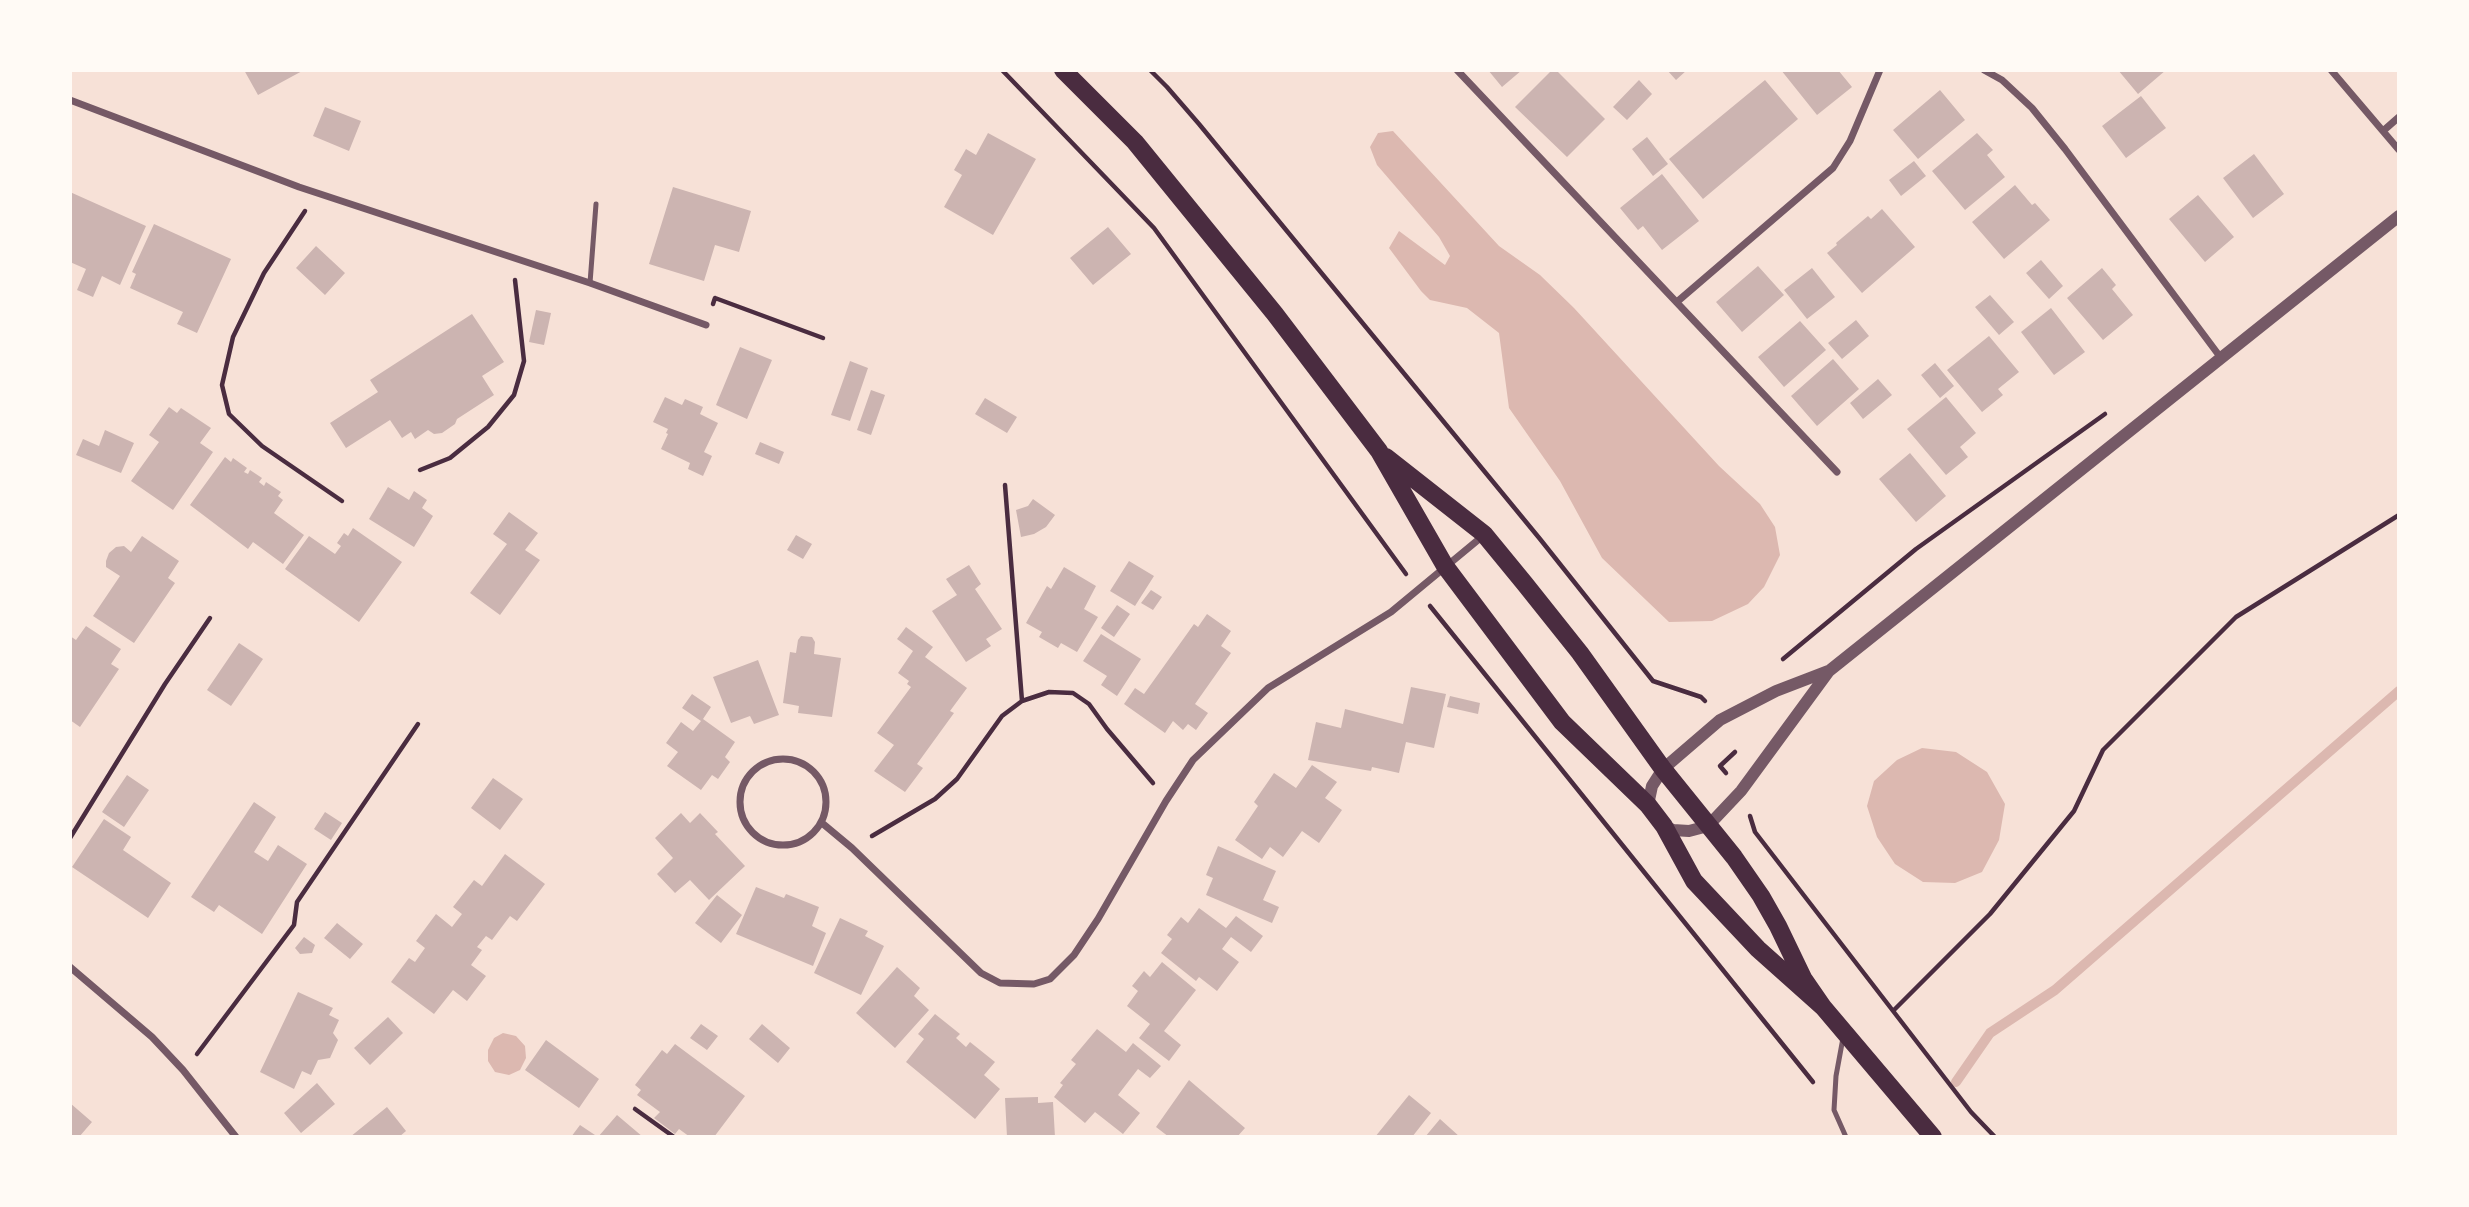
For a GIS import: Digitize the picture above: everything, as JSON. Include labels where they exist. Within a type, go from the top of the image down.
[{"type":"main road","points":[[1063,70],[1135,142],[1275,314],[1379,451],[1446,566],[1562,722],[1648,805],[1664,826],[1694,881],[1758,949],[1823,1007]]},
{"type":"main road","points":[[1379,451],[1484,534],[1580,653],[1663,769],[1734,857],[1761,895],[1803,978],[1823,1007],[1933,1137]]},
{"type":"street","points":[[1457,70],[1837,472]]},
{"type":"street","points":[[1678,302],[1833,168],[1850,141],[1880,70]]},
{"type":"street","points":[[1984,70],[2002,80],[2032,108],[2066,149],[2221,358]]},
{"type":"street","points":[[2331,70],[2399,150]]},
{"type":"street","points":[[70,100],[317,193],[590,283],[706,325]]},
{"type":"street","points":[[2383,131],[2399,117]]},
{"type":"street","points":[[1664,826],[1673,830],[1689,831],[1708,826],[1741,791],[1829,671],[2399,216]]},
{"type":"street","points":[[822,823],[852,848],[981,973],[1000,983],[1034,984],[1051,979],[1074,955],[1098,919],[1166,801],[1194,760],[1268,688],[1391,612],[1484,534]]},
{"type":"street","points":[[1648,805],[1652,786],[1663,769],[1720,720],[1776,691],[1829,671]]},
{"type":"street","points":[[790,759],[804,764],[815,773],[823,785],[826,799],[822,823],[817,830],[796,843],[782,845],[755,836],[740,812],[739,798],[743,784],[751,772],[762,763],[790,759]]},
{"type":"street","points":[[70,967],[152,1037],[183,1070],[236,1137]]},
{"type":"lane","points":[[590,283],[596,204]]},
{"type":"lane","points":[[1844,1034],[1836,1076],[1834,1110],[1846,1137]]},
{"type":"path","points":[[1153,71],[1540,539],[1653,681],[1701,697],[1714,695]]},
{"type":"path","points":[[317,193],[264,273],[233,337],[222,385],[229,414],[262,446],[342,501]]},
{"type":"path","points":[[420,470],[450,458],[479,435],[514,395],[524,360],[512,259]]},
{"type":"path","points":[[706,325],[715,298],[823,338]]},
{"type":"path","points":[[1774,666],[1916,549],[2113,409]]},
{"type":"path","points":[[1005,485],[1022,701]]},
{"type":"path","points":[[1893,1011],[1990,914],[2074,811],[2103,750],[2236,617],[2399,515]]},
{"type":"path","points":[[70,838],[165,684],[210,618]]},
{"type":"path","points":[[852,848],[935,799],[957,779],[1002,716],[1022,701],[1049,692],[1073,693],[1089,704],[1107,729],[1141,766],[1166,801]]},
{"type":"path","points":[[1701,697],[1740,747],[1720,766],[1741,791],[1755,832],[1971,1112],[1995,1137]]},
{"type":"path","points":[[183,1070],[216,1031],[293,925],[297,902],[418,724]]},
{"type":"path","points":[[635,1109],[674,1137]]},
{"type":"shaded area","points":[[1393,131],[1499,246],[1540,275],[1574,308],[1719,466],[1760,504],[1775,527],[1780,555],[1764,587],[1748,604],[1712,621],[1669,622],[1602,558],[1560,481],[1509,408],[1499,333],[1467,308],[1430,300],[1389,248],[1399,231],[1445,265],[1450,256],[1439,237],[1377,165],[1370,147],[1378,133]]},
{"type":"shaded area","points":[[1922,748],[1956,752],[1987,772],[2005,804],[1999,840],[1982,872],[1955,883],[1923,882],[1895,864],[1877,837],[1867,806],[1874,781],[1897,760]]},
{"type":"shaded area","points":[[503,1033],[516,1036],[525,1046],[526,1058],[520,1070],[509,1075],[495,1072],[488,1061],[488,1050],[494,1038]]},
{"type":"building","points":[[244,70],[304,70],[258,95]]},
{"type":"building","points":[[1488,70],[1522,70],[1502,87]]},
{"type":"building","points":[[1552,70],[1556,70],[1605,119],[1567,157],[1515,107]]},
{"type":"building","points":[[1667,70],[1687,70],[1676,80]]},
{"type":"building","points":[[1781,70],[1838,70],[1852,87],[1817,115]]},
{"type":"building","points":[[2118,70],[2166,70],[2138,94]]},
{"type":"building","points":[[1639,80],[1652,94],[1627,120],[1613,107]]},
{"type":"building","points":[[1765,80],[1798,119],[1703,199],[1669,159]]},
{"type":"building","points":[[1940,90],[1965,120],[1918,159],[1893,130]]},
{"type":"building","points":[[2141,96],[2166,128],[2126,158],[2102,126]]},
{"type":"building","points":[[325,107],[361,121],[349,151],[313,136]]},
{"type":"building","points":[[988,133],[1036,159],[993,235],[944,207],[962,175],[954,170],[966,149],[976,155]]},
{"type":"building","points":[[1977,133],[1993,150],[1987,155],[2005,177],[1965,210],[1932,171]]},
{"type":"building","points":[[1647,137],[1668,164],[1653,176],[1632,149]]},
{"type":"building","points":[[2254,154],[2284,194],[2253,218],[2223,178]]},
{"type":"building","points":[[1914,161],[1926,176],[1901,196],[1889,180]]},
{"type":"building","points":[[1662,174],[1699,221],[1662,250],[1643,226],[1638,230],[1620,208]]},
{"type":"building","points":[[2015,185],[2032,205],[2035,203],[2050,220],[2004,259],[1972,222]]},
{"type":"building","points":[[673,187],[751,211],[739,252],[715,245],[704,281],[649,264]]},
{"type":"building","points":[[70,192],[146,226],[120,285],[102,276],[93,297],[77,290],[86,269],[70,262]]},
{"type":"building","points":[[2198,195],[2234,237],[2205,262],[2169,219]]},
{"type":"building","points":[[1882,209],[1915,247],[1862,293],[1827,253],[1868,216],[1871,219]]},
{"type":"building","points":[[154,224],[231,259],[197,333],[177,324],[183,312],[130,288],[136,274],[132,272]]},
{"type":"building","points":[[1108,227],[1131,254],[1093,285],[1070,258]]},
{"type":"building","points":[[316,246],[345,273],[325,295],[296,268]]},
{"type":"building","points":[[2041,260],[2063,286],[2049,299],[2026,273]]},
{"type":"building","points":[[1758,266],[1784,295],[1742,332],[1716,302]]},
{"type":"building","points":[[1812,268],[1835,297],[1807,319],[1784,290]]},
{"type":"building","points":[[2102,268],[2116,285],[2112,289],[2133,315],[2103,340],[2067,298]]},
{"type":"building","points":[[1990,295],[2014,322],[1999,335],[1975,307]]},
{"type":"building","points":[[2051,308],[2085,352],[2054,375],[2021,332]]},
{"type":"building","points":[[536,310],[551,313],[544,345],[529,342]]},
{"type":"building","points":[[472,314],[504,362],[482,376],[494,395],[457,419],[455,424],[442,433],[434,434],[428,430],[415,439],[411,432],[402,438],[390,420],[346,448],[330,423],[378,392],[370,380]]},
{"type":"building","points":[[1856,320],[1869,336],[1842,359],[1828,343]]},
{"type":"building","points":[[1800,321],[1826,350],[1784,387],[1758,357]]},
{"type":"building","points":[[1989,336],[2019,372],[1998,389],[2003,395],[1982,412],[1947,370]]},
{"type":"building","points":[[740,347],[772,360],[747,419],[716,405]]},
{"type":"building","points":[[1833,359],[1859,389],[1817,426],[1791,396]]},
{"type":"building","points":[[850,361],[868,368],[850,421],[831,415]]},
{"type":"building","points":[[1935,363],[1954,386],[1940,398],[1921,375]]},
{"type":"building","points":[[1878,379],[1892,395],[1863,419],[1850,403]]},
{"type":"building","points":[[871,390],[885,395],[871,435],[857,430]]},
{"type":"building","points":[[665,397],[682,405],[685,399],[703,407],[700,414],[718,423],[704,452],[712,456],[703,476],[688,469],[690,463],[661,449],[668,429],[653,422]]},
{"type":"building","points":[[1946,397],[1976,433],[1960,447],[1968,457],[1946,475],[1907,429]]},
{"type":"building","points":[[985,398],[1017,417],[1007,433],[975,414]]},
{"type":"building","points":[[169,407],[177,413],[181,408],[211,428],[200,443],[213,452],[173,510],[131,481],[159,442],[149,435]]},
{"type":"building","points":[[105,430],[134,443],[121,473],[76,455],[83,439],[99,446]]},
{"type":"building","points":[[760,442],[784,452],[779,464],[755,454]]},
{"type":"building","points":[[1910,453],[1946,496],[1916,522],[1879,479]]},
{"type":"building","points":[[225,457],[231,462],[233,458],[247,468],[244,472],[248,474],[250,470],[262,478],[259,482],[264,486],[266,482],[281,492],[278,496],[283,500],[274,513],[304,535],[283,564],[253,542],[248,549],[190,505]]},
{"type":"building","points":[[388,487],[409,500],[414,491],[427,500],[422,508],[433,516],[414,547],[369,519]]},
{"type":"building","points":[[1033,499],[1055,515],[1046,527],[1021,537],[1016,510],[1028,506]]},
{"type":"building","points":[[509,512],[538,533],[525,550],[540,560],[500,615],[470,593],[507,544],[493,534]]},
{"type":"building","points":[[353,528],[402,562],[359,622],[285,569],[309,536],[335,554],[341,546],[337,543],[344,533],[348,536]]},
{"type":"building","points":[[796,535],[812,544],[803,559],[787,550]]},
{"type":"building","points":[[142,536],[179,561],[168,578],[175,583],[134,643],[93,616],[120,576],[106,567],[109,553],[116,547],[124,546],[131,552]]},
{"type":"building","points":[[1129,561],[1154,576],[1135,606],[1110,591]]},
{"type":"building","points":[[969,565],[981,584],[975,589],[1002,629],[986,639],[991,646],[966,662],[932,611],[957,595],[946,579]]},
{"type":"building","points":[[1064,567],[1096,586],[1084,609],[1098,617],[1077,652],[1061,643],[1058,648],[1039,637],[1042,632],[1026,623],[1047,586],[1051,589]]},
{"type":"building","points":[[1151,590],[1162,597],[1153,610],[1141,603]]},
{"type":"building","points":[[1117,605],[1130,614],[1114,637],[1101,628]]},
{"type":"building","points":[[1207,614],[1231,631],[1221,646],[1231,653],[1195,704],[1208,713],[1196,730],[1188,724],[1183,730],[1173,721],[1165,733],[1124,704],[1135,688],[1144,694],[1194,624],[1198,627]]},
{"type":"building","points":[[86,626],[121,649],[111,664],[119,669],[80,727],[70,720],[70,636],[76,640]]},
{"type":"building","points":[[906,627],[933,647],[925,657],[967,688],[950,711],[954,713],[917,764],[923,768],[905,792],[874,771],[894,745],[877,733],[911,687],[907,684],[909,681],[898,673],[913,651],[897,639]]},
{"type":"building","points":[[1101,634],[1141,659],[1117,696],[1101,685],[1107,676],[1083,661]]},
{"type":"building","points":[[801,636],[812,637],[815,642],[814,654],[841,658],[832,717],[798,713],[799,706],[783,703],[790,652],[796,653]]},
{"type":"building","points":[[239,643],[263,659],[231,706],[207,690]]},
{"type":"building","points":[[758,660],[779,715],[754,724],[750,716],[731,723],[713,677]]},
{"type":"building","points":[[1411,687],[1446,694],[1434,748],[1406,742],[1399,773],[1372,767],[1371,771],[1308,760],[1316,722],[1341,728],[1345,709],[1403,724]]},
{"type":"building","points":[[692,694],[711,707],[703,719],[735,742],[725,757],[730,762],[718,779],[712,775],[701,790],[667,766],[678,752],[666,743],[681,722],[693,731],[701,721],[682,708]]},
{"type":"building","points":[[1450,696],[1480,703],[1478,714],[1447,707]]},
{"type":"building","points":[[1312,765],[1337,782],[1325,798],[1342,810],[1319,843],[1302,831],[1283,857],[1270,847],[1262,859],[1235,840],[1258,806],[1254,802],[1274,773],[1296,788]]},
{"type":"building","points":[[127,775],[149,790],[124,827],[102,812]]},
{"type":"building","points":[[493,778],[523,799],[500,830],[471,808]]},
{"type":"building","points":[[254,802],[276,817],[254,852],[268,861],[278,845],[307,864],[262,934],[219,905],[214,912],[191,897]]},
{"type":"building","points":[[325,812],[342,823],[331,840],[314,829]]},
{"type":"building","points":[[681,813],[690,823],[700,813],[718,832],[715,834],[745,866],[709,900],[690,880],[675,893],[657,874],[673,858],[655,838]]},
{"type":"building","points":[[104,819],[131,837],[123,850],[171,883],[148,918],[72,867]]},
{"type":"building","points":[[1218,846],[1276,871],[1263,900],[1279,907],[1272,923],[1206,895],[1213,878],[1206,875]]},
{"type":"building","points":[[505,854],[545,884],[517,921],[510,916],[492,940],[486,936],[477,947],[482,950],[471,965],[486,976],[467,1001],[453,990],[434,1014],[391,982],[409,958],[415,962],[425,948],[416,941],[436,914],[452,927],[462,914],[453,907],[474,880],[482,886]]},
{"type":"building","points":[[756,887],[784,898],[786,894],[819,907],[812,926],[826,933],[813,966],[736,934]]},
{"type":"building","points":[[717,895],[742,915],[721,943],[695,923]]},
{"type":"building","points":[[1199,908],[1226,928],[1236,916],[1263,936],[1251,952],[1231,937],[1222,949],[1239,962],[1217,991],[1199,977],[1196,981],[1161,953],[1172,939],[1167,935],[1181,917],[1188,923]]},
{"type":"building","points":[[840,918],[868,931],[865,936],[884,946],[861,995],[814,973]]},
{"type":"building","points":[[337,923],[363,944],[350,959],[324,938]]},
{"type":"building","points":[[304,937],[315,945],[312,953],[300,954],[295,948]]},
{"type":"building","points":[[1162,962],[1196,990],[1164,1031],[1181,1045],[1169,1061],[1139,1038],[1150,1024],[1127,1006],[1138,991],[1132,986],[1144,971],[1150,977]]},
{"type":"building","points":[[897,967],[920,988],[914,996],[929,1010],[895,1048],[856,1013]]},
{"type":"building","points":[[298,992],[333,1008],[329,1015],[339,1020],[333,1033],[338,1040],[330,1058],[318,1060],[311,1075],[302,1071],[294,1089],[260,1072]]},
{"type":"building","points":[[935,1014],[960,1034],[956,1038],[966,1047],[970,1042],[995,1062],[984,1075],[1000,1089],[975,1119],[906,1062],[924,1039],[918,1034]]},
{"type":"building","points":[[388,1017],[403,1033],[370,1065],[354,1048]]},
{"type":"building","points":[[701,1024],[718,1036],[707,1050],[690,1038]]},
{"type":"building","points":[[762,1024],[790,1048],[778,1063],[749,1039]]},
{"type":"building","points":[[1097,1029],[1126,1052],[1133,1043],[1161,1066],[1150,1078],[1138,1069],[1118,1095],[1140,1113],[1123,1134],[1095,1112],[1085,1123],[1054,1097],[1063,1085],[1060,1083],[1076,1064],[1071,1060]]},
{"type":"building","points":[[546,1040],[599,1079],[579,1108],[525,1070]]},
{"type":"building","points":[[675,1044],[745,1096],[714,1137],[690,1137],[679,1129],[675,1134],[654,1118],[660,1112],[637,1095],[641,1090],[635,1085],[662,1050],[667,1054]]},
{"type":"building","points":[[1189,1080],[1245,1128],[1237,1137],[1169,1137],[1156,1127]]},
{"type":"building","points":[[317,1083],[335,1104],[301,1133],[284,1113]]},
{"type":"building","points":[[1409,1095],[1431,1113],[1412,1137],[1375,1137]]},
{"type":"building","points":[[1038,1097],[1038,1103],[1053,1102],[1055,1137],[1007,1137],[1005,1098]]},
{"type":"building","points":[[70,1103],[92,1122],[79,1137],[70,1137]]},
{"type":"building","points":[[387,1107],[406,1131],[399,1137],[350,1137]]},
{"type":"building","points":[[617,1115],[643,1137],[598,1137]]},
{"type":"building","points":[[1440,1119],[1460,1137],[1425,1137]]},
{"type":"building","points":[[580,1125],[595,1135],[571,1137]]},
{"type":"waterway","points":[[1956,1082],[1990,1033],[2055,990],[2399,691]]}]
